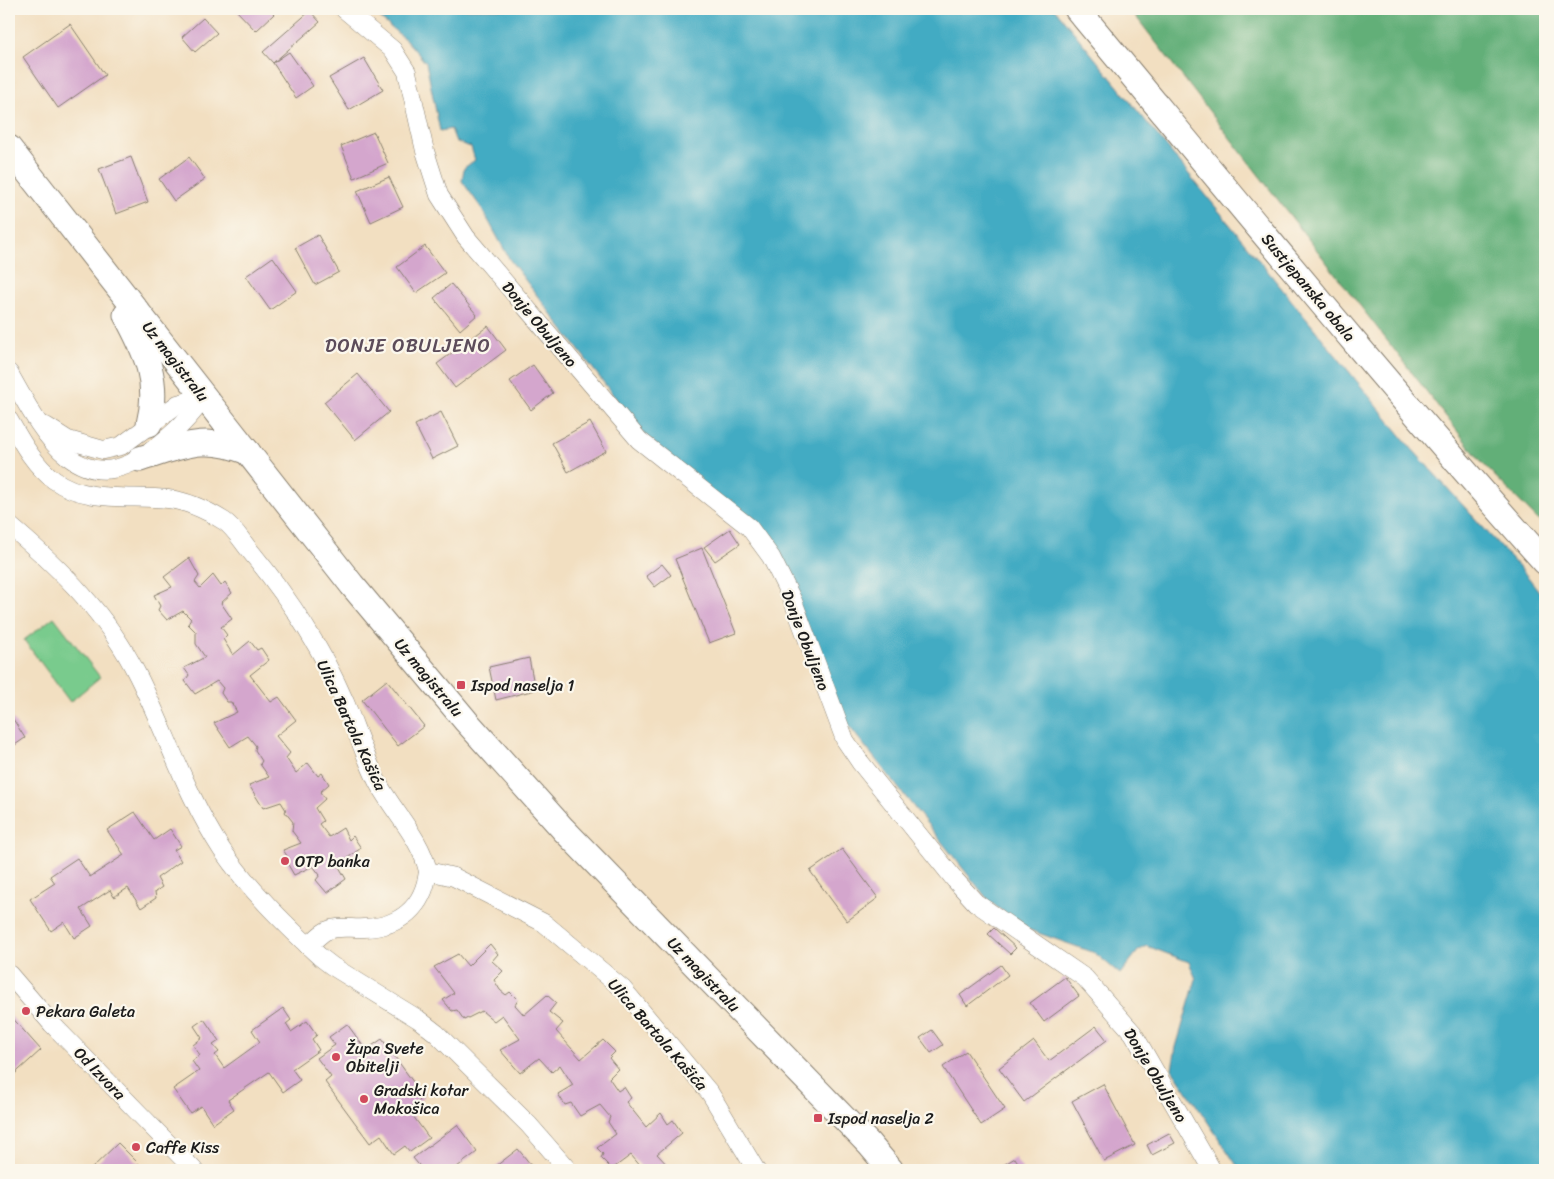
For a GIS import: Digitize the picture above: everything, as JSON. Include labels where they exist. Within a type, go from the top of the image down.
[{"type":"main road","name":"Sustjepanska obala","points":[[1077,9],[1285,260],[1474,482],[1545,562]]},
{"type":"main road","name":"Uz magistralu","points":[[9,148],[352,584],[478,735],[563,829],[869,1144],[891,1170]]},
{"type":"main road","points":[[98,262],[149,363],[154,386],[154,404],[149,424]]},
{"type":"main road","points":[[140,459],[200,441],[230,444],[248,452]]},
{"type":"street","name":"Donje Obuljeno","points":[[344,9],[393,50],[407,72],[425,151],[440,196],[466,237],[639,440],[749,527],[771,557],[789,592],[845,740],[860,762],[955,880],[976,902],[1085,978],[1127,1026],[1212,1170]]},
{"type":"street","points":[[9,373],[35,420],[45,435],[60,451],[79,464],[103,470],[126,466],[140,459],[186,421],[204,397]]},
{"type":"street","points":[[35,420],[68,440],[103,450],[121,446],[178,404],[204,397]]},
{"type":"street","name":"Ulica Bartola Kašića","points":[[9,420],[37,464],[54,480],[73,490],[106,496],[170,499],[199,508],[226,522],[260,564],[304,626],[344,700],[378,782],[414,836],[424,855],[428,871],[454,877],[544,924],[623,989],[710,1093],[756,1170]]},
{"type":"street","points":[[9,525],[48,558],[88,600],[138,675],[191,796],[223,850],[267,902],[308,946],[332,966],[418,1019],[436,1033],[529,1126],[568,1170]]},
{"type":"street","points":[[308,946],[325,932],[340,927],[384,927],[398,921],[413,910],[421,898],[426,885],[428,871]]},
{"type":"street","name":"Od Izvora","points":[[9,974],[52,1024],[194,1170]]},
{"type":"green space","points":[[1130,9],[1545,9],[1545,527],[1482,463]]},
{"type":"green space","points":[[54,617],[100,677],[70,702],[24,640]]},
{"type":"water","points":[[369,9],[1055,9],[1412,449],[1528,577],[1545,599],[1545,1170],[1240,1170],[1172,1069],[1176,1047],[1196,979],[1189,962],[1147,946],[1138,951],[1120,974],[1095,953],[1024,928],[989,901],[840,715],[778,554],[642,433],[510,260],[482,209],[462,181],[464,168],[475,160],[471,147],[456,142],[451,129],[440,131],[426,63],[406,40]]},
{"type":"building","points":[[235,9],[269,9],[274,14],[256,31]]},
{"type":"building","points":[[310,11],[320,22],[273,63],[263,52]]},
{"type":"building","points":[[203,18],[217,33],[195,52],[182,37]]},
{"type":"building","points":[[70,24],[105,75],[58,108],[23,57]]},
{"type":"building","points":[[289,52],[313,86],[296,98],[273,63]]},
{"type":"building","points":[[364,58],[383,90],[349,110],[329,78]]},
{"type":"building","points":[[374,132],[388,163],[354,178],[341,146]]},
{"type":"building","points":[[131,157],[148,202],[116,214],[99,169]]},
{"type":"building","points":[[189,157],[205,179],[174,201],[159,179]]},
{"type":"building","points":[[389,177],[403,207],[371,222],[357,191]]},
{"type":"building","points":[[318,235],[339,272],[315,285],[295,248]]},
{"type":"building","points":[[425,246],[445,273],[416,293],[397,267]]},
{"type":"building","points":[[273,257],[297,291],[270,310],[246,276]]},
{"type":"building","points":[[451,284],[477,315],[460,330],[434,298]]},
{"type":"building","points":[[488,326],[506,350],[455,388],[437,364]]},
{"type":"building","points":[[533,365],[553,393],[531,410],[510,381]]},
{"type":"building","points":[[358,374],[389,412],[355,440],[324,402]]},
{"type":"building","points":[[441,412],[458,446],[432,459],[415,425]]},
{"type":"building","points":[[590,422],[606,451],[568,472],[552,443]]},
{"type":"building","points":[[730,529],[740,544],[715,561],[704,547]]},
{"type":"building","points":[[702,548],[736,633],[709,643],[675,559]]},
{"type":"building","points":[[189,558],[199,576],[195,582],[200,588],[213,575],[221,586],[225,582],[232,593],[221,603],[232,619],[221,627],[227,635],[223,639],[233,655],[250,641],[257,650],[261,648],[269,660],[250,675],[271,702],[279,697],[296,720],[276,736],[290,753],[286,758],[296,773],[308,763],[318,776],[322,773],[329,784],[320,792],[325,799],[315,808],[323,821],[319,824],[329,837],[343,828],[349,840],[353,836],[361,848],[338,865],[346,879],[327,893],[316,880],[320,875],[313,866],[294,875],[287,863],[290,860],[283,850],[301,843],[292,831],[293,822],[285,812],[286,810],[281,802],[263,808],[249,785],[269,777],[260,764],[262,761],[255,750],[256,746],[248,736],[230,747],[214,723],[237,712],[231,702],[227,702],[221,693],[223,688],[217,681],[195,694],[185,681],[189,675],[184,668],[205,657],[196,644],[196,632],[188,624],[191,619],[183,611],[167,620],[158,610],[160,606],[154,595],[172,587],[164,577]]},
{"type":"building","points":[[662,564],[671,575],[655,587],[646,576]]},
{"type":"building","points":[[529,658],[535,690],[496,700],[489,667]]},
{"type":"building","points":[[387,680],[424,726],[398,746],[362,700]]},
{"type":"building","points":[[13,719],[25,738],[9,749],[9,722]]},
{"type":"building","points":[[135,812],[154,840],[170,829],[181,846],[174,850],[181,861],[157,878],[162,887],[155,892],[156,898],[141,908],[128,888],[114,897],[110,890],[81,909],[92,926],[74,938],[64,922],[51,931],[30,899],[55,883],[50,876],[77,858],[90,877],[124,855],[107,830]]},
{"type":"building","points":[[842,849],[878,898],[847,921],[810,871]]},
{"type":"building","points":[[994,928],[1016,948],[1010,954],[988,934]]},
{"type":"building","points":[[490,944],[498,954],[492,961],[503,971],[494,980],[500,990],[506,995],[510,992],[518,1000],[515,1005],[524,1015],[547,995],[556,1003],[549,1012],[563,1023],[556,1031],[581,1059],[603,1040],[615,1052],[609,1058],[618,1069],[609,1078],[618,1091],[624,1087],[631,1098],[626,1102],[646,1127],[661,1113],[668,1124],[673,1120],[682,1133],[657,1154],[672,1170],[639,1170],[642,1168],[631,1155],[612,1169],[601,1158],[603,1154],[597,1148],[616,1134],[608,1122],[610,1117],[600,1105],[580,1116],[571,1103],[565,1105],[558,1094],[573,1085],[560,1065],[552,1072],[539,1058],[520,1073],[500,1050],[520,1039],[502,1015],[494,1021],[482,1011],[464,1020],[457,1010],[452,1011],[443,1000],[454,993],[434,967],[458,954],[468,966]]},
{"type":"building","points":[[1001,965],[1008,975],[967,1006],[960,995]]},
{"type":"building","points":[[1065,977],[1079,996],[1044,1022],[1030,1003]]},
{"type":"building","points":[[283,1008],[291,1020],[286,1024],[291,1032],[307,1021],[317,1035],[312,1039],[319,1050],[292,1069],[300,1080],[283,1092],[269,1072],[228,1100],[234,1109],[213,1124],[201,1106],[190,1113],[173,1089],[199,1071],[192,1061],[200,1055],[193,1045],[202,1038],[194,1026],[204,1019],[219,1041],[213,1045],[219,1052],[215,1055],[224,1068],[260,1042],[252,1030]]},
{"type":"building","points":[[9,1014],[41,1050],[9,1079]]},
{"type":"building","points":[[347,1024],[366,1050],[382,1039],[424,1097],[408,1109],[429,1138],[410,1152],[405,1146],[394,1154],[381,1135],[370,1143],[325,1082],[331,1077],[317,1058],[335,1045],[329,1037]]},
{"type":"building","points":[[1096,1026],[1107,1040],[1024,1102],[999,1068],[1034,1041],[1049,1061]]},
{"type":"building","points":[[932,1030],[943,1045],[931,1053],[920,1038]]},
{"type":"building","points":[[966,1051],[1005,1109],[981,1125],[943,1067]]},
{"type":"building","points":[[1103,1084],[1135,1145],[1104,1161],[1072,1101]]},
{"type":"building","points":[[457,1125],[477,1152],[453,1170],[423,1170],[413,1158]]},
{"type":"building","points":[[1169,1133],[1175,1143],[1152,1155],[1147,1145]]},
{"type":"building","points":[[118,1143],[145,1170],[90,1170]]},
{"type":"building","points":[[518,1149],[535,1170],[491,1170]]},
{"type":"building","points":[[1015,1158],[1023,1170],[995,1170]]},
{"type":"place","name":"Ispod naselja 1","points":[[461,685]]},
{"type":"place","name":"OTP banka","points":[[285,861]]},
{"type":"place","name":"Pekara Galeta","points":[[26,1011]]},
{"type":"place","name":"Župa Svete Obitelji","points":[[336,1057]]},
{"type":"place","name":"Gradski kotar Mokošica","points":[[364,1099]]},
{"type":"place","name":"Ispod naselja 2","points":[[818,1118]]},
{"type":"place","name":"Caffe Kiss","points":[[136,1147]]},
{"type":"district","name":"DONJE OBULJENO","points":[[408,345]]}]
